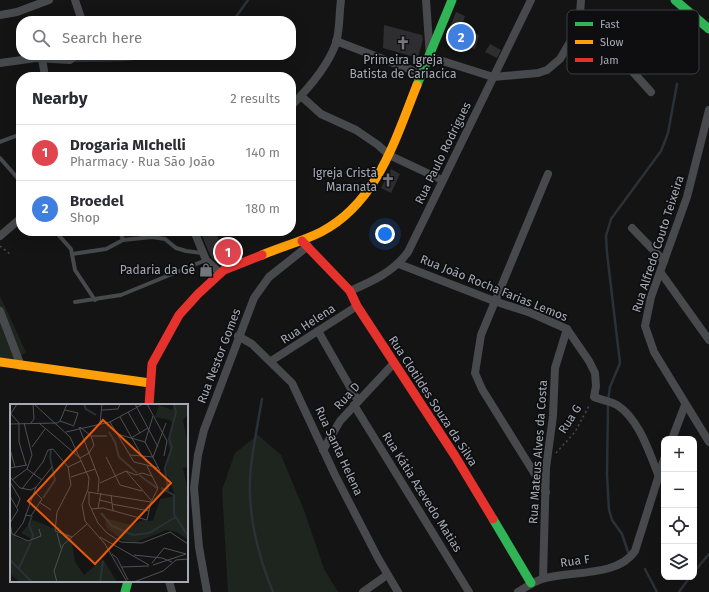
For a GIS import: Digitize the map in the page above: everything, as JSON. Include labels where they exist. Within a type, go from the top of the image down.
[{"type":"street","points":[[0,15],[17,12],[50,0]]},
{"type":"street","points":[[74,0],[80,16]]},
{"type":"street","points":[[296,101],[328,60],[336,41],[341,0]]},
{"type":"street","points":[[426,0],[430,57]]},
{"type":"street","points":[[149,404],[152,364],[156,355],[179,315],[220,273],[251,259],[305,243],[339,221],[357,205],[373,185],[389,155],[452,0]]},
{"type":"street","name":"Rua Paulo Rodrigues","points":[[350,291],[373,281],[399,264],[415,240],[442,180],[494,77],[530,0]]},
{"type":"street","points":[[580,10],[581,0]]},
{"type":"street","points":[[677,1],[688,10]]},
{"type":"street","points":[[699,20],[709,28]]},
{"type":"street","points":[[336,41],[422,74]]},
{"type":"street","points":[[430,57],[494,77],[538,73],[555,66],[567,48]]},
{"type":"street","points":[[0,63],[25,60]]},
{"type":"street","points":[[42,60],[44,72]]},
{"type":"street","points":[[635,74],[651,92]]},
{"type":"street","points":[[301,96],[321,114],[356,130],[378,145],[389,155],[442,180]]},
{"type":"street","name":"Rua Alfredo Couto Teixeira","points":[[709,110],[686,197],[652,297],[645,326],[654,352],[709,442]]},
{"type":"street","points":[[705,126],[709,135]]},
{"type":"street","points":[[546,492],[478,381],[475,365],[478,349],[494,301],[548,174]]},
{"type":"street","points":[[0,236],[16,222]]},
{"type":"street","points":[[632,228],[664,261]]},
{"type":"street","points":[[196,236],[204,256],[220,273]]},
{"type":"street","name":"Rua Clotildes Souza da Silva","points":[[305,243],[350,291],[357,306],[455,456],[531,583]]},
{"type":"street","name":"Rua Nestor Gomes","points":[[207,592],[198,546],[194,488],[204,430],[238,336],[254,298],[264,283],[305,243]]},
{"type":"street","name":"Rua João Rocha Farias Lemos","points":[[399,264],[494,301],[531,313],[567,329],[589,361],[595,373],[596,386],[594,397]]},
{"type":"street","points":[[661,273],[709,340]]},
{"type":"street","name":"Rua Helena","points":[[271,361],[357,306]]},
{"type":"street","points":[[0,311],[21,366]]},
{"type":"street","name":"Rua Mateus Alves da Costa","points":[[543,578],[546,468],[553,416],[555,368],[567,329]]},
{"type":"street","name":"Rua Kátia Azevedo Matias","points":[[318,331],[356,403],[469,592]]},
{"type":"street","name":"Rua Santa Helena","points":[[238,336],[252,344],[271,361],[295,388],[323,450],[387,575],[398,592]]},
{"type":"street","points":[[0,362],[150,383]]},
{"type":"street","name":"Rua D","points":[[323,450],[335,428],[356,403],[394,363]]},
{"type":"street","points":[[594,397],[618,406],[629,417],[643,439],[658,474]]},
{"type":"street","points":[[673,436],[685,405]]},
{"type":"street","points":[[658,474],[661,466]]},
{"type":"street","name":"Rua F","points":[[518,592],[531,583],[543,578],[611,567],[625,560],[635,551],[658,474]]},
{"type":"street","points":[[363,592],[387,575]]},
{"type":"street","points":[[125,592],[128,582]]},
{"type":"street","points":[[169,582],[172,592]]},
{"type":"lane","points":[[0,142],[16,136]]},
{"type":"lane","points":[[0,158],[16,176]]},
{"type":"lane","points":[[11,227],[16,226]]},
{"type":"lane","points":[[60,236],[68,244],[72,254],[75,270],[95,300]]},
{"type":"lane","points":[[122,236],[123,240]]},
{"type":"lane","points":[[72,254],[106,249],[123,240],[159,238],[165,239],[176,248],[204,256]]},
{"type":"lane","points":[[75,302],[121,296],[204,256]]},
{"type":"path","points":[[0,246],[10,254]]},
{"type":"path","name":"Rua G","points":[[546,468],[556,453],[575,432],[594,397]]},
{"type":"shaded area","points":[[0,296],[26,352],[13,363],[2,362],[0,369]]},
{"type":"shaded area","points":[[258,435],[281,455],[304,510],[324,569],[338,592],[228,592],[222,490],[235,453]]},
{"type":"building","points":[[456,12],[465,16],[461,28],[479,35],[475,49],[445,39]]},
{"type":"building","name":"Primeira Igreja Batista de Cariacica","points":[[384,25],[422,35],[423,39],[418,58],[383,48]]},
{"type":"building","points":[[490,44],[501,50],[497,58],[485,52]]},
{"type":"building","name":"Igreja Cristã Maranata","points":[[391,169],[400,174],[391,193],[381,188]]},
{"type":"building","points":[[202,236],[217,236],[228,260],[218,264],[211,257]]},
{"type":"waterway","points":[[237,16],[248,0]]},
{"type":"waterway","points":[[72,61],[125,60]]},
{"type":"waterway","points":[[608,400],[610,387],[620,363],[606,236],[611,219],[661,151],[668,133],[677,84]]},
{"type":"waterway","points":[[262,399],[251,466],[250,498],[254,530],[262,562],[273,592]]},
{"type":"waterway","points":[[608,404],[607,475],[609,510],[612,520],[622,534],[628,552]]},
{"type":"waterway","points":[[697,568],[709,554]]},
{"type":"waterway","points":[[645,569],[657,592]]},
{"type":"waterway","points":[[679,592],[688,580]]},
{"type":"traffic: fast","points":[[417,85],[452,0]]},
{"type":"traffic: fast","points":[[675,0],[687,10]]},
{"type":"traffic: fast","points":[[699,20],[709,29]]},
{"type":"traffic: fast","points":[[493,519],[531,583]]},
{"type":"traffic: fast","points":[[125,592],[128,582]]},
{"type":"traffic: slow","points":[[262,255],[321,232],[340,220],[357,205],[382,168],[401,127],[417,85]]},
{"type":"traffic: slow","points":[[0,362],[150,383]]},
{"type":"traffic: jam","points":[[302,241],[350,291],[357,306],[455,456],[493,519]]},
{"type":"traffic: jam","points":[[149,404],[152,364],[179,315],[198,294],[224,270],[262,255]]},
{"type":"place","name":"Broedel","points":[[461,37]]},
{"type":"place","name":"Primeira Igreja Batista de Cariacica","points":[[403,43]]},
{"type":"place","name":"Igreja Cristã Maranata","points":[[388,180]]},
{"type":"place","name":"Drogaria MIchelli","points":[[228,252]]},
{"type":"place","name":"Padaria da Gê","points":[[206,270]]}]
